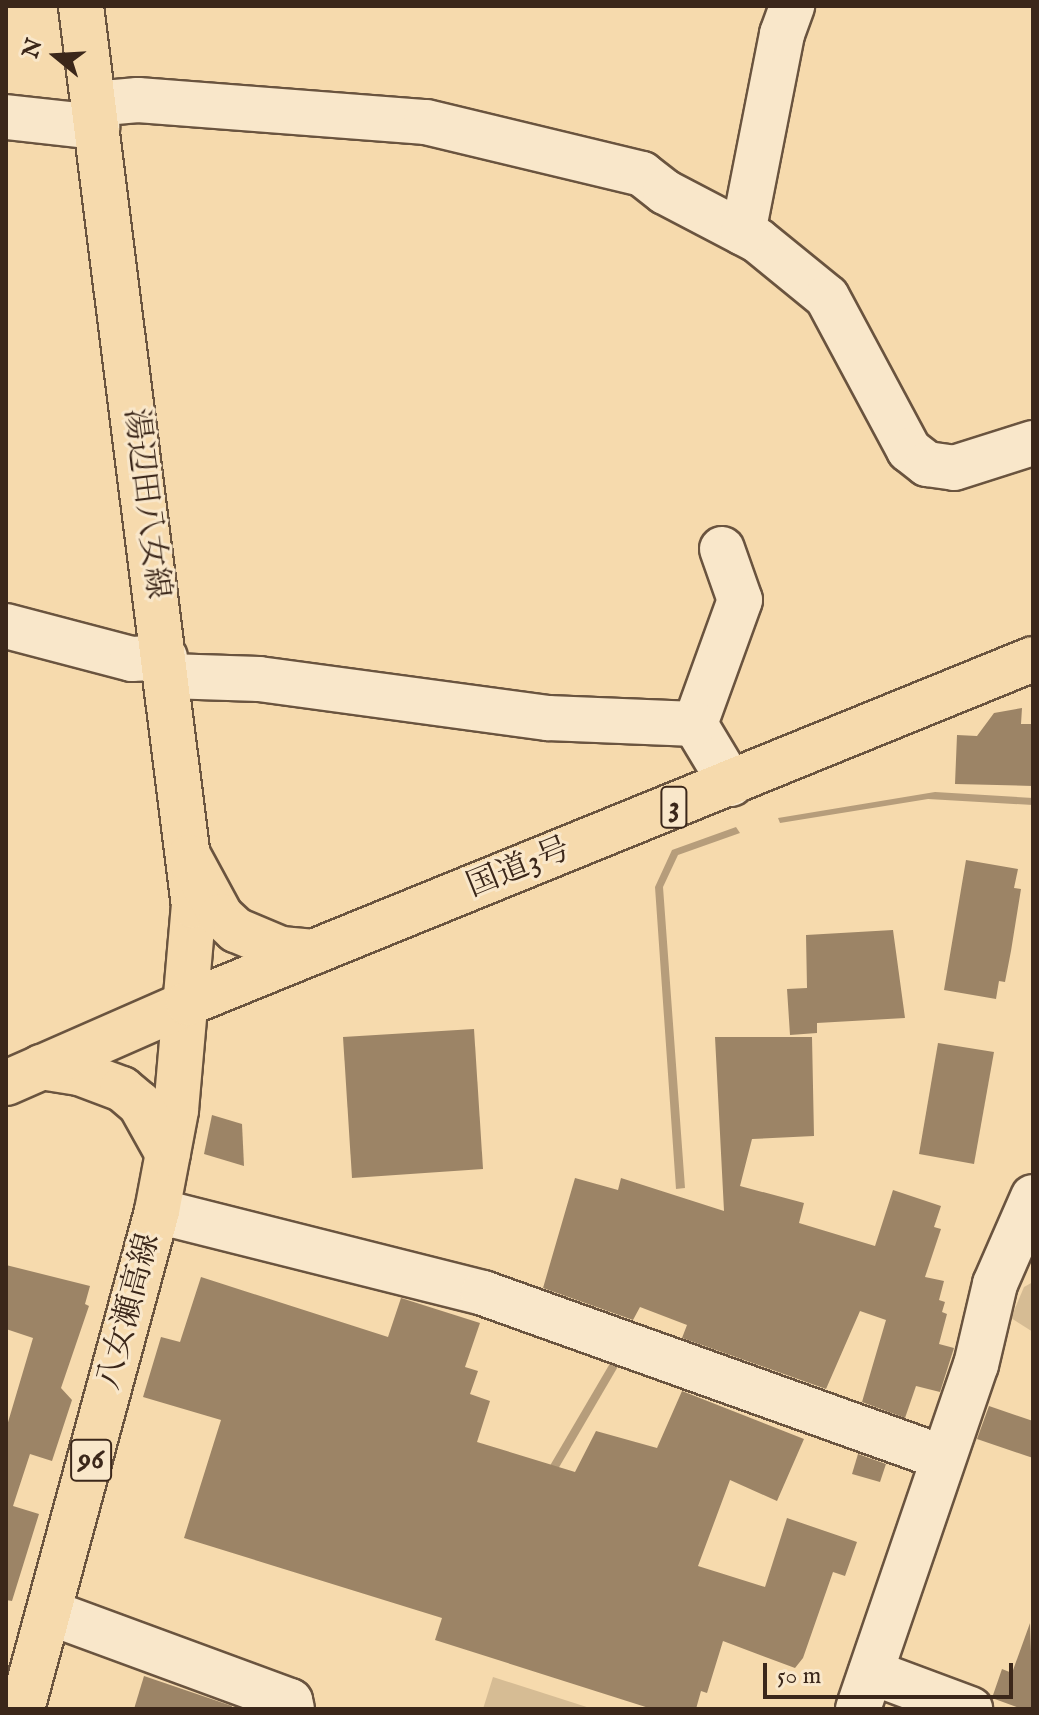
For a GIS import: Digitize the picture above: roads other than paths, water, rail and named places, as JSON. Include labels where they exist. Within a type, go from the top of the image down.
[{"type":"main road","name":"湯辺田八女線","points":[[81,6],[189,857],[194,906],[188,1003]]},
{"type":"main road","name":"国道3号","points":[[24,1075],[188,1003],[1033,659]]},
{"type":"main road","points":[[189,857],[221,916],[236,930],[281,949],[314,952]]},
{"type":"main road","name":"八女瀬高線","points":[[22,1709],[51,1613],[157,1211],[168,1154],[188,1003]]},
{"type":"main road","points":[[24,1075],[79,1073],[122,1089],[145,1111],[168,1154]]},
{"type":"street","points":[[743,233],[782,34],[792,6]]},
{"type":"street","points":[[6,117],[95,116],[138,100],[426,122],[642,174],[743,233],[827,297],[909,450],[927,464],[954,468],[1033,443]]},
{"type":"street","points":[[695,724],[740,600],[722,549]]},
{"type":"street","points":[[6,626],[166,666],[548,718],[695,724]]},
{"type":"street","points":[[695,724],[731,784]]},
{"type":"street","points":[[970,1709],[865,1690],[976,1365],[995,1284],[1032,1204]]},
{"type":"street","points":[[157,1211],[483,1293],[943,1458]]},
{"type":"street","points":[[51,1613],[290,1701],[292,1709]]}]
